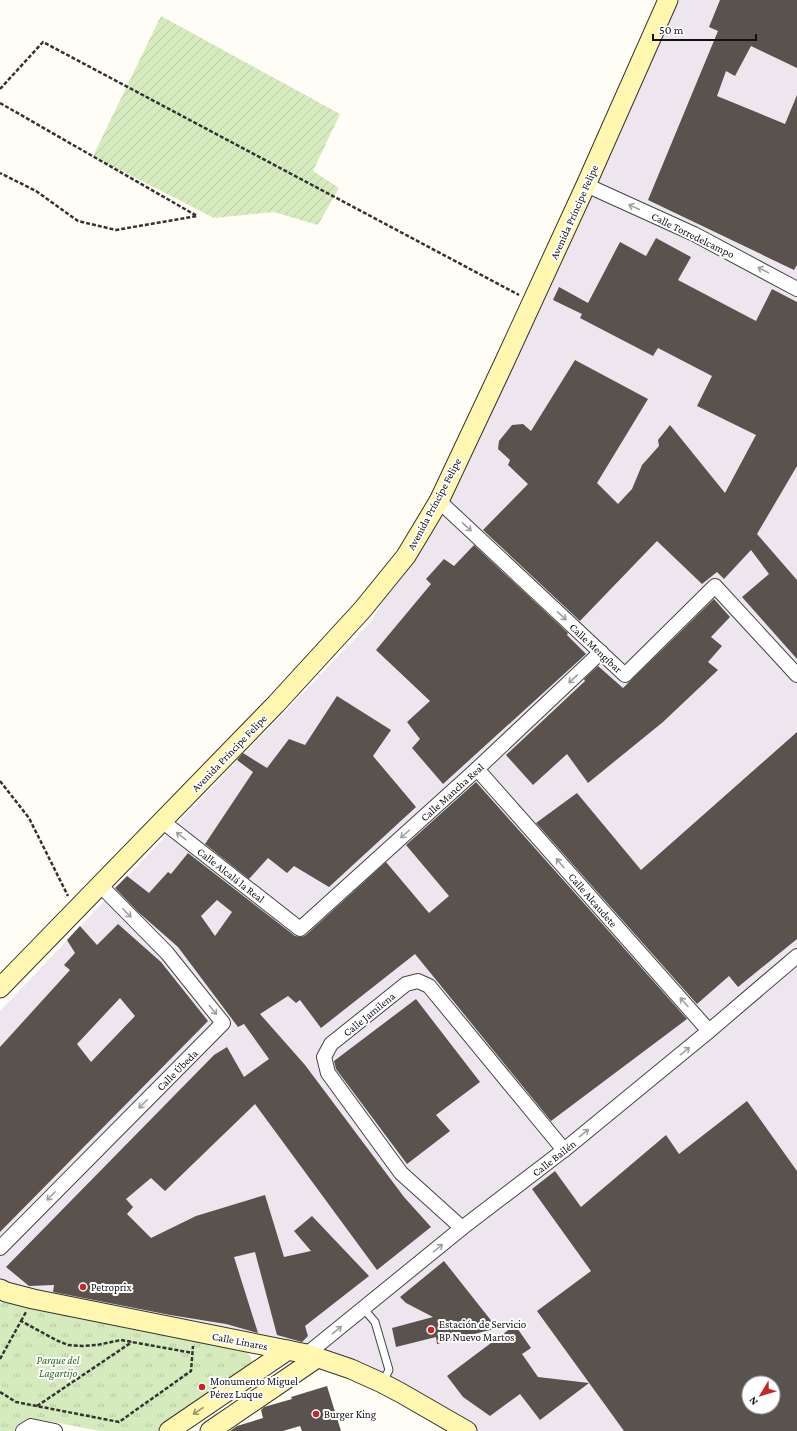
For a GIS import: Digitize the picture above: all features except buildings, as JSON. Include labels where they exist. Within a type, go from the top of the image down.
[{"type":"main road","name":"Avenida Príncipe Felipe","points":[[0,988],[276,704],[363,608],[406,556],[438,500],[532,302],[668,0]]},
{"type":"main road","name":"Calle Linares","points":[[0,1289],[33,1299],[312,1356],[351,1369],[382,1383],[448,1425],[467,1431]]},
{"type":"main road","points":[[169,1431],[288,1350]]},
{"type":"main road","points":[[210,1431],[312,1356]]},
{"type":"street","name":"Calle Torredelcampo","points":[[586,185],[694,234],[797,289]]},
{"type":"street","name":"Calle Mengíbar","points":[[438,500],[625,675],[716,586],[797,676]]},
{"type":"street","name":"Calle Mancha Real","points":[[300,929],[478,769],[601,652]]},
{"type":"street","name":"Calle Alcaudete","points":[[478,769],[710,1031]]},
{"type":"street","name":"Calle Alcalá la Real","points":[[162,821],[300,929]]},
{"type":"street","name":"Calle Úbeda","points":[[0,1248],[223,1023],[167,953],[100,885]]},
{"type":"street","name":"Calle Bailén","points":[[312,1356],[363,1308],[462,1228],[564,1150],[710,1031],[797,956]]},
{"type":"street","name":"Calle Jamilena","points":[[462,1228],[401,1173],[328,1073],[324,1057],[331,1044],[406,984],[418,981],[429,986],[564,1150]]},
{"type":"street","points":[[23,1431],[31,1426],[55,1431]]},
{"type":"lane","points":[[363,1308],[375,1322],[389,1370],[382,1383]]},
{"type":"path","points":[[0,89],[43,42],[532,302]]},
{"type":"path","points":[[0,103],[197,216],[116,230],[78,221],[36,191],[0,173]]},
{"type":"path","points":[[0,781],[29,818],[75,910]]},
{"type":"path","points":[[0,1359],[21,1321],[68,1345],[90,1346],[121,1340],[193,1353],[191,1372],[119,1422],[16,1402],[0,1392]]},
{"type":"path","points":[[37,1407],[132,1342]]},
{"type":"shaded area","points":[[679,0],[797,0],[797,1431],[453,1431],[380,1389],[296,1358],[42,1307],[4,1302],[0,1300],[0,1011],[371,622],[439,501],[593,189]]},
{"type":"green space","points":[[161,16],[340,114],[313,171],[339,188],[318,225],[274,212],[214,218],[93,156]]},
{"type":"green space","name":"Parque del Lagartijo","points":[[4,1302],[42,1307],[241,1347],[250,1355],[252,1360],[250,1372],[158,1431],[100,1431],[32,1418],[13,1431],[0,1431],[0,1303]]},
{"type":"place","name":"Petroprix","points":[[83,1287]]},
{"type":"place","name":"Estación de Servicio BP Nuevo Martos","points":[[431,1330]]},
{"type":"place","name":"Monumento Miguel Pérez Luque","points":[[202,1387]]},
{"type":"place","name":"Burger King","points":[[316,1414]]}]
